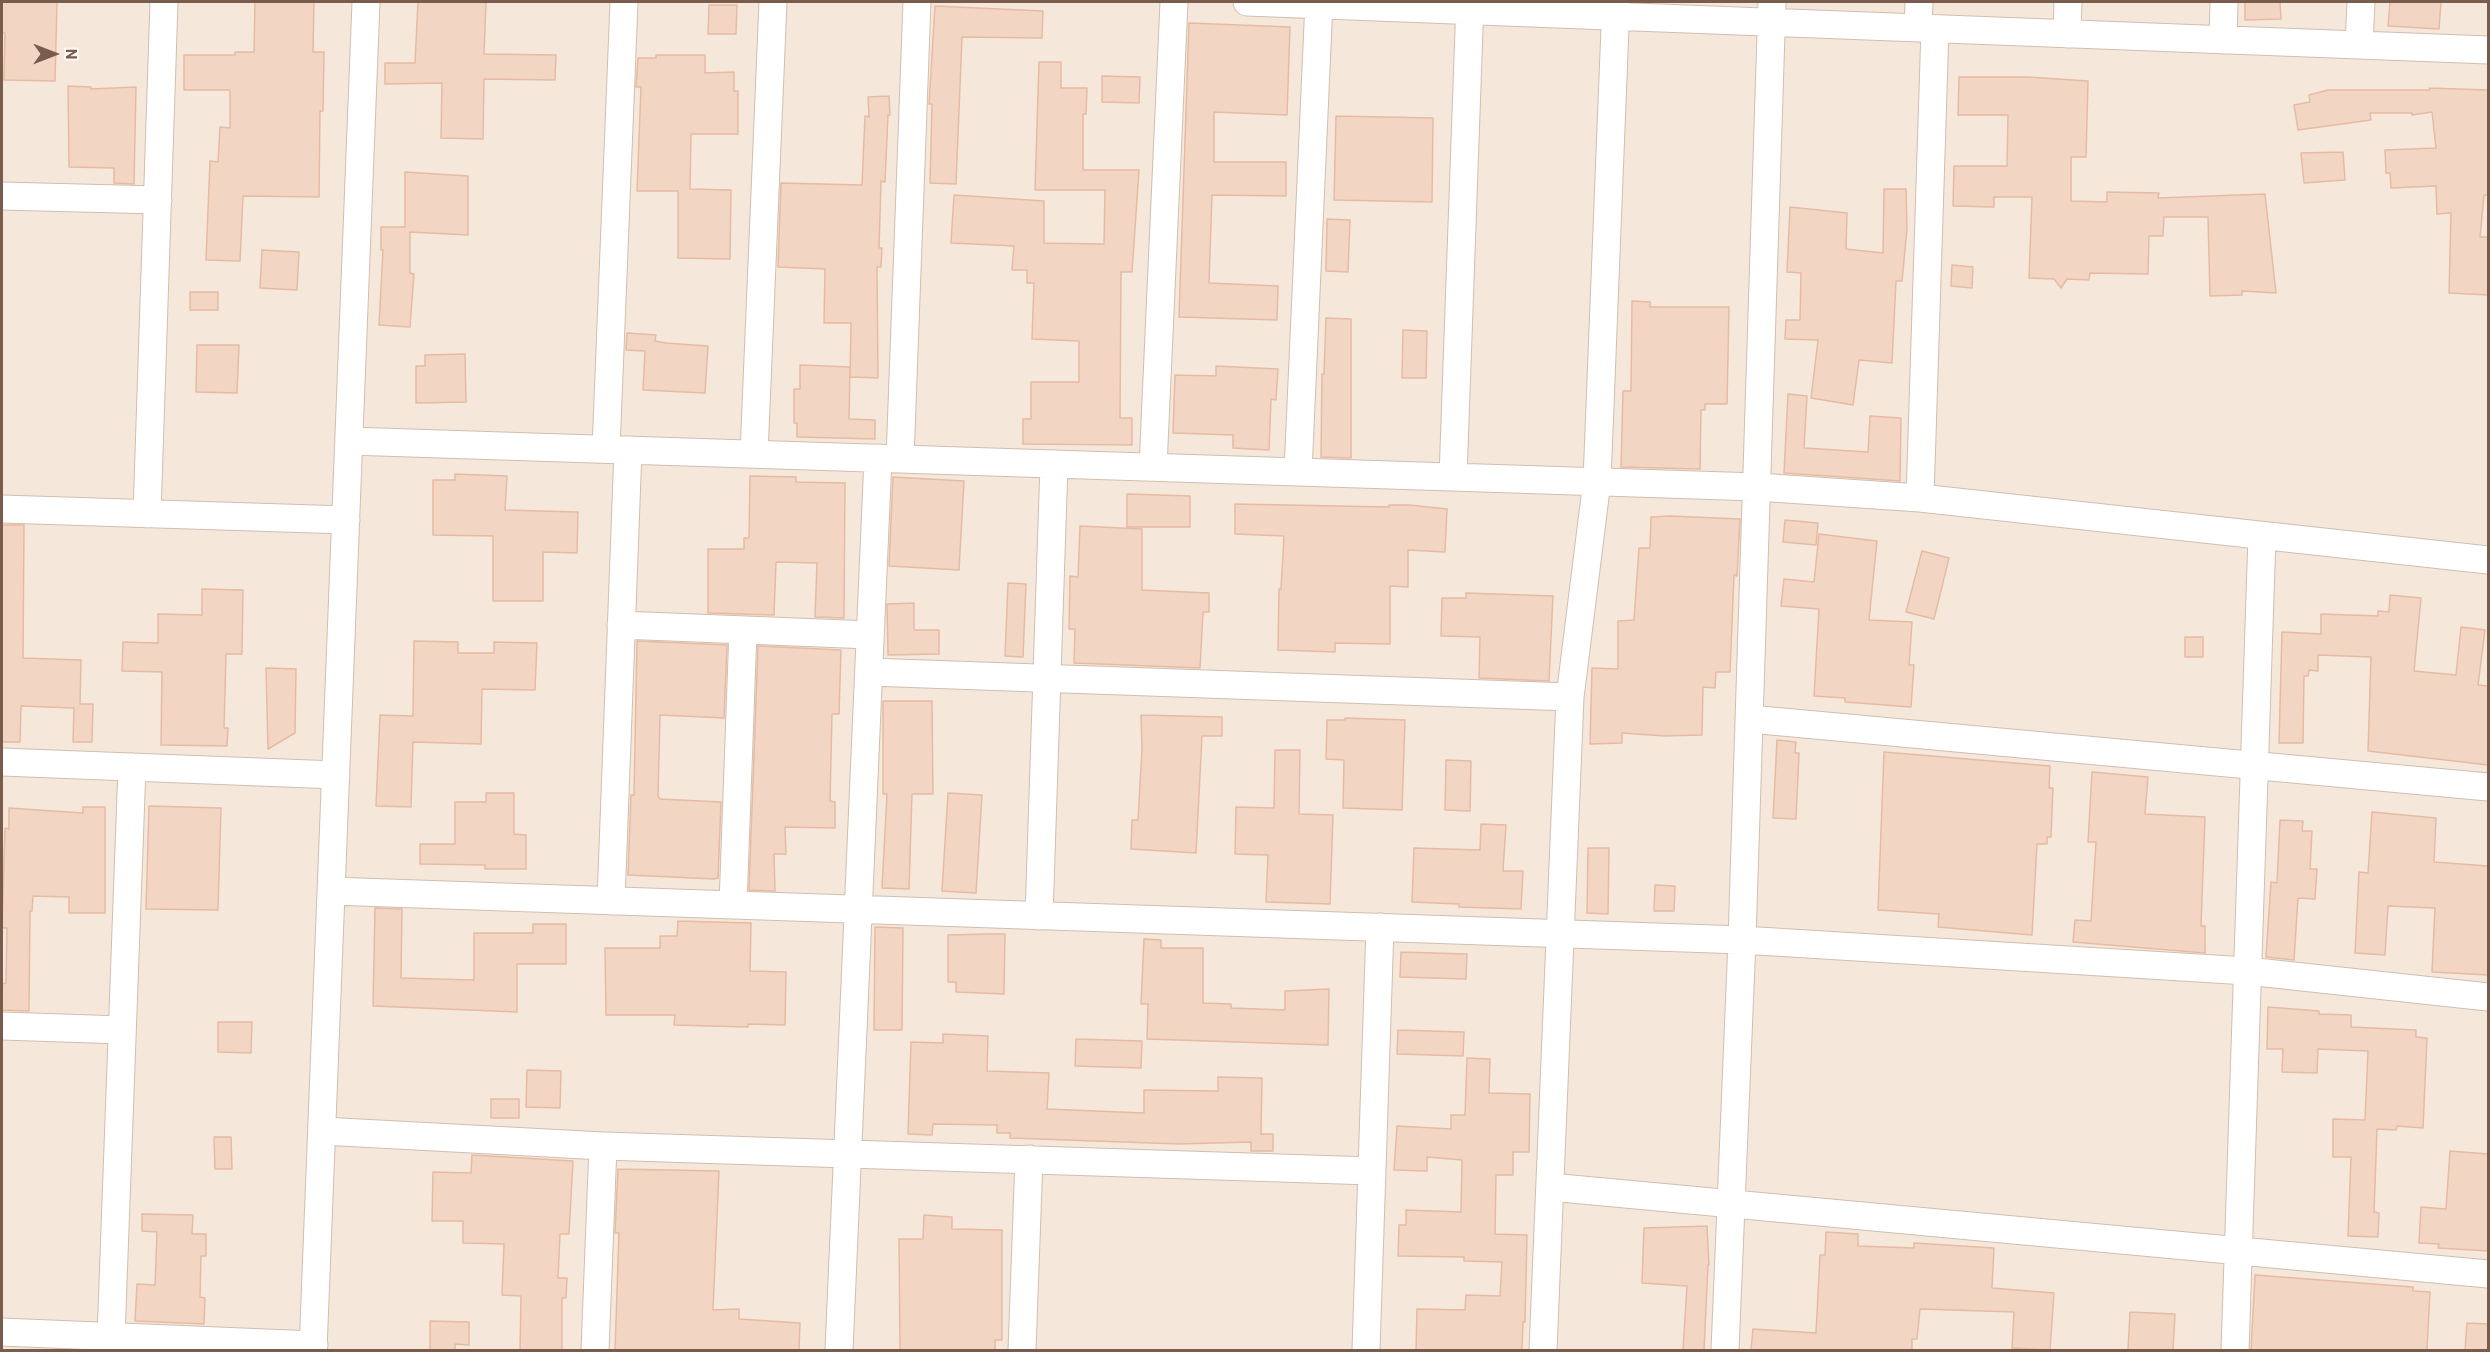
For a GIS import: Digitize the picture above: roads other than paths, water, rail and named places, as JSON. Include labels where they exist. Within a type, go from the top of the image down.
[{"type":"street","points":[[147,514],[164,2]]},
{"type":"street","points":[[2,1332],[313,1348],[366,2]]},
{"type":"street","points":[[610,900],[621,625],[617,450],[624,2]]},
{"type":"street","points":[[754,454],[773,2]]},
{"type":"street","points":[[839,1350],[870,635],[889,458],[917,2]]},
{"type":"street","points":[[1153,467],[1174,2]]},
{"type":"street","points":[[1247,2],[1772,12],[1924,19],[2067,34],[2488,50]]},
{"type":"street","points":[[2067,34],[2068,2]]},
{"type":"street","points":[[2223,40],[2224,2]]},
{"type":"street","points":[[2359,45],[2361,2]]},
{"type":"street","points":[[1298,471],[1319,3]]},
{"type":"street","points":[[1453,477],[1470,6]]},
{"type":"street","points":[[1543,1350],[1570,697],[1598,482],[1616,9]]},
{"type":"street","points":[[1725,1350],[1742,940],[1772,12]]},
{"type":"street","points":[[1920,498],[1924,19]]},
{"type":"street","points":[[2,196],[158,200]]},
{"type":"street","points":[[349,441],[1757,487],[1920,498],[2488,560]]},
{"type":"street","points":[[1039,916],[1054,464]]},
{"type":"street","points":[[2,509],[346,520]]},
{"type":"street","points":[[2235,1350],[2262,536]]},
{"type":"street","points":[[621,625],[870,635]]},
{"type":"street","points":[[733,904],[743,630]]},
{"type":"street","points":[[869,672],[1570,697]]},
{"type":"street","points":[[1749,719],[2488,787]]},
{"type":"street","points":[[2,762],[336,775]]},
{"type":"street","points":[[111,1336],[132,767]]},
{"type":"street","points":[[332,891],[1742,940],[2247,971],[2488,997]]},
{"type":"street","points":[[1366,1350],[1380,927]]},
{"type":"street","points":[[2,1026],[122,1030]]},
{"type":"street","points":[[322,1131],[603,1146],[1372,1171]]},
{"type":"street","points":[[594,1350],[603,1146]]},
{"type":"street","points":[[1022,1350],[1029,1159]]},
{"type":"street","points":[[1550,1187],[2488,1274]]}]
